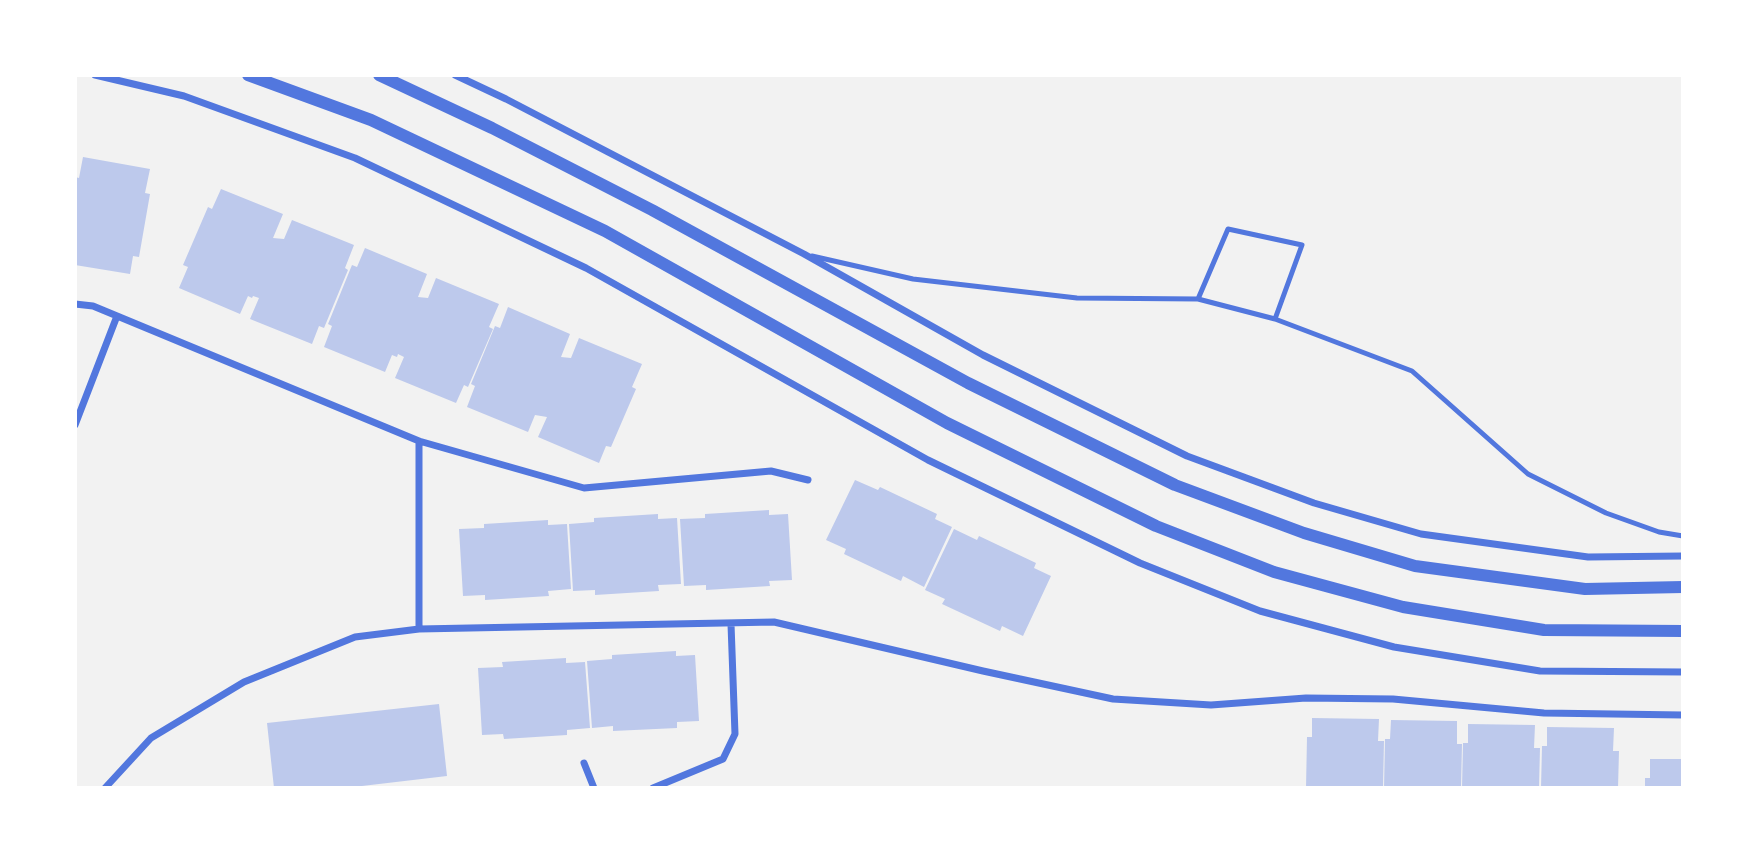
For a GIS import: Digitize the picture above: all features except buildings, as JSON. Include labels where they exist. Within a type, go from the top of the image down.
[{"type":"street","points":[[95,75],[184,96],[355,158],[586,268],[928,460],[1140,563],[1260,611],[1394,647],[1540,671],[1683,672]]},
{"type":"street","points":[[248,75],[371,120],[582,220],[947,424],[1156,526],[1273,572],[1403,607],[1544,630],[1683,631]]},
{"type":"street","points":[[379,75],[492,128],[652,210],[968,383],[1175,485],[1304,533],[1415,566],[1586,589],[1683,587]]},
{"type":"street","points":[[456,75],[804,254],[983,355],[1187,456],[1314,503],[1421,534],[1588,557],[1683,556]]},
{"type":"street","points":[[75,304],[93,306],[419,441],[584,488],[771,471],[808,480]]},
{"type":"street","points":[[75,425],[117,316]]},
{"type":"street","points":[[419,441],[419,629]]},
{"type":"street","points":[[105,788],[151,738],[244,682],[355,637],[419,629],[774,622],[1113,699],[1212,705],[1306,698],[1393,699],[1545,713],[1683,715]]},
{"type":"street","points":[[653,788],[723,759],[735,734],[731,624]]},
{"type":"street","points":[[584,763],[594,788]]},
{"type":"lane","points":[[1198,299],[1228,229],[1301,245],[1275,319]]},
{"type":"lane","points":[[804,254],[913,279],[1077,298],[1198,299],[1275,319],[1412,370],[1528,474],[1606,513],[1659,532],[1683,536]]}]
